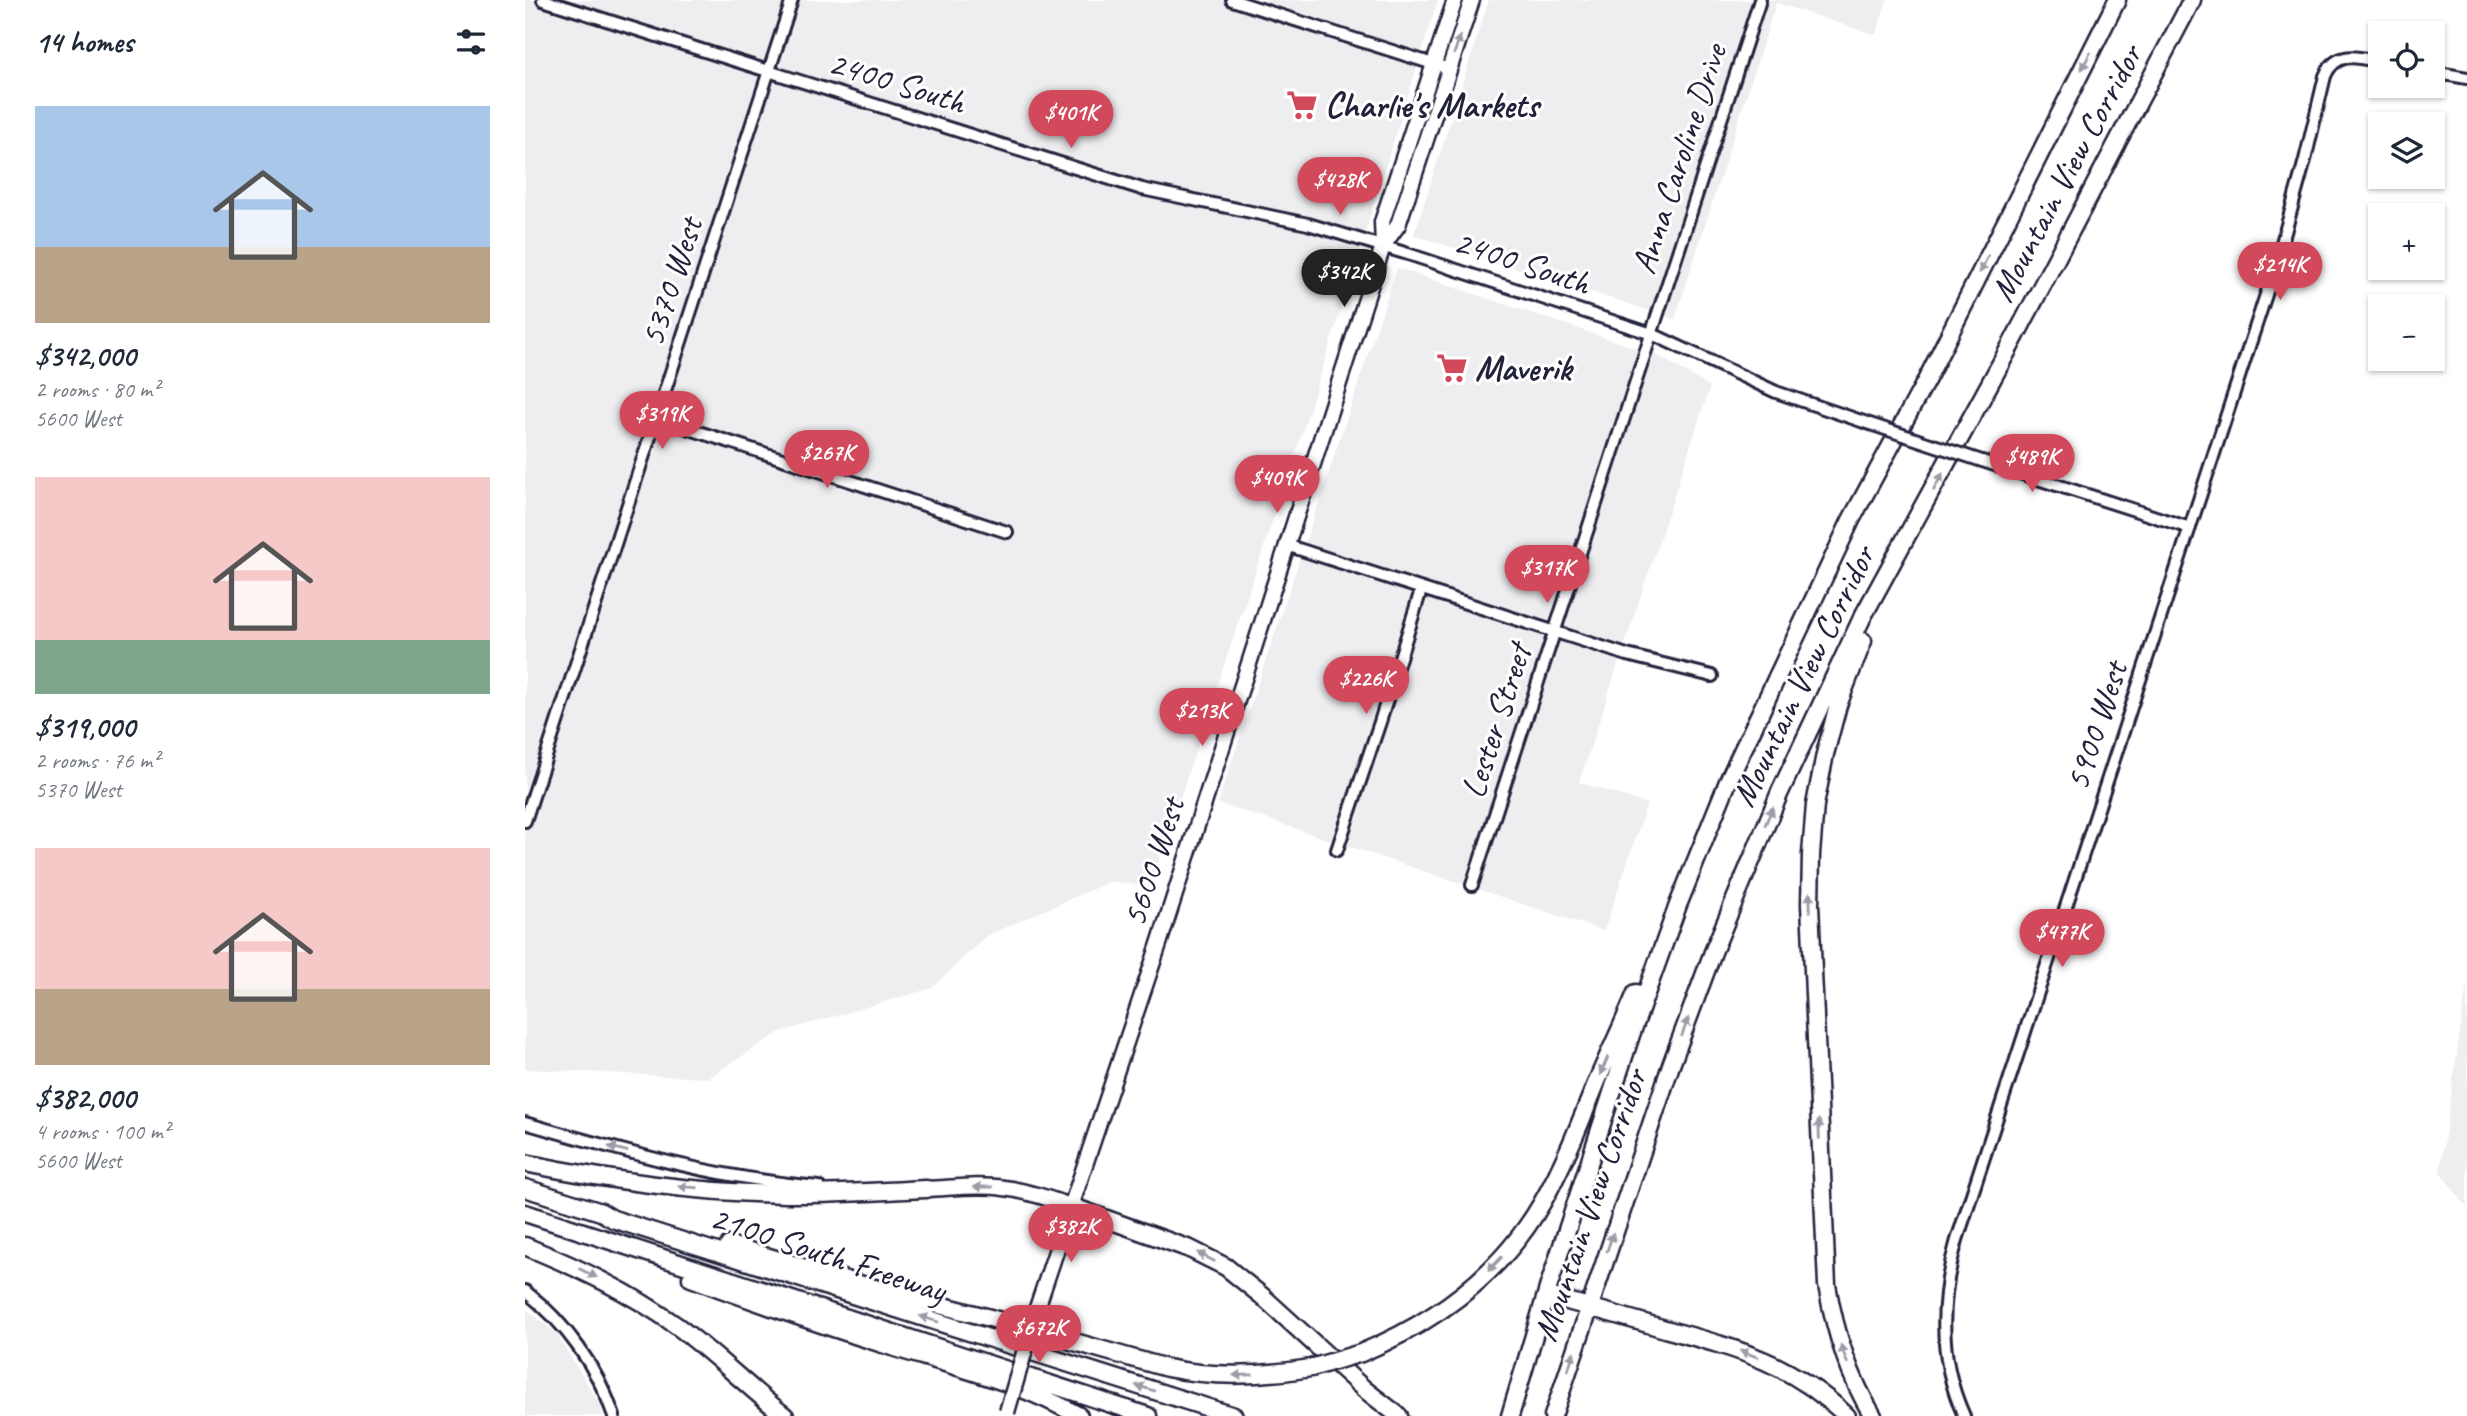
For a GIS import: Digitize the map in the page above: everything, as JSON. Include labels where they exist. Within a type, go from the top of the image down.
[{"type":"highway","name":"Mountain View Corridor","points":[[1510,1416],[1546,1295],[1631,1035],[1678,905],[1728,779],[1851,520],[1928,377],[2117,0]]},
{"type":"highway","name":"Mountain View Corridor","points":[[1553,1416],[1675,1053],[1753,851],[1862,618],[1917,520],[2192,0]]},
{"type":"highway","points":[[1873,1416],[1846,1362],[1827,1285],[1810,904],[1811,854],[1819,779],[1838,705],[1856,655],[1917,520]]},
{"type":"highway","points":[[601,1212],[730,1245],[859,1284],[1186,1372],[1240,1375],[1311,1368],[1361,1353],[1397,1338],[1455,1301],[1504,1254],[1541,1204],[1560,1168],[1728,779]]},
{"type":"highway","points":[[525,1163],[642,1183],[750,1193],[821,1194],[927,1189]]},
{"type":"highway","name":"2100 South Freeway","points":[[525,1188],[601,1212],[613,1219],[1234,1416]]},
{"type":"highway","points":[[1073,1208],[1190,1249],[1226,1267],[1283,1314],[1364,1389],[1399,1416]]},
{"type":"highway","name":"2100 South Freeway","points":[[525,1213],[1148,1416]]},
{"type":"highway","points":[[600,1236],[632,1257],[845,1332],[1006,1382],[1044,1397],[1079,1416]]},
{"type":"highway","points":[[525,1247],[600,1278],[650,1307],[695,1340],[785,1416]]},
{"type":"highway","points":[[1546,1295],[1764,1359],[1805,1381],[1847,1416]]},
{"type":"main road","name":"5600 West","points":[[1383,246],[1382,222],[1455,0]]},
{"type":"main road","name":"5600 West","points":[[1007,1414],[1037,1308],[1073,1208],[1383,246],[1398,225],[1472,0]]},
{"type":"main road","points":[[927,1189],[983,1186],[1007,1188],[1031,1193],[1073,1208]]},
{"type":"street","name":"2400 South","points":[[543,0],[1142,189],[1308,224],[1383,246],[1652,334],[1776,392],[2190,528]]},
{"type":"street","name":"5370 West","points":[[525,821],[792,0]]},
{"type":"street","points":[[1232,0],[1449,69]]},
{"type":"street","name":"Anna Caroline Drive","points":[[1652,334],[1759,0]]},
{"type":"street","name":"5900 West","points":[[1964,1416],[1953,1387],[1944,1339],[1945,1294],[1952,1258],[2277,261],[2326,76],[2338,59],[2351,57],[2368,60]]},
{"type":"street","points":[[2445,74],[2467,78]]},
{"type":"street","name":"Lester Street","points":[[1472,886],[1652,334]]},
{"type":"street","points":[[656,418],[1007,532]]},
{"type":"street","points":[[1286,545],[1554,633],[1657,664],[1712,676]]},
{"type":"street","points":[[1336,850],[1421,590]]},
{"type":"street","points":[[525,1124],[680,1166],[735,1177],[824,1188],[927,1189]]},
{"type":"street","points":[[529,1294],[573,1339],[591,1366],[614,1416]]},
{"type":"shaded area","points":[[525,0],[1438,0],[1302,433],[1150,887],[1111,881],[986,936],[932,988],[780,1032],[708,1078],[525,1069]]},
{"type":"shaded area","points":[[1489,0],[1887,0],[1876,35],[1776,3],[1675,319],[1414,235]]},
{"type":"shaded area","points":[[1397,268],[1659,356],[1710,387],[1579,782],[1647,804],[1604,931],[1218,803]]},
{"type":"shaded area","points":[[2467,983],[2467,1207],[2440,1172]]},
{"type":"shaded area","points":[[525,1308],[556,1333],[600,1405],[603,1416],[525,1416]]},
{"type":"place","name":"Charlie's Markets","points":[[1302,105]]},
{"type":"place","name":"Maverik","points":[[1452,368]]}]
